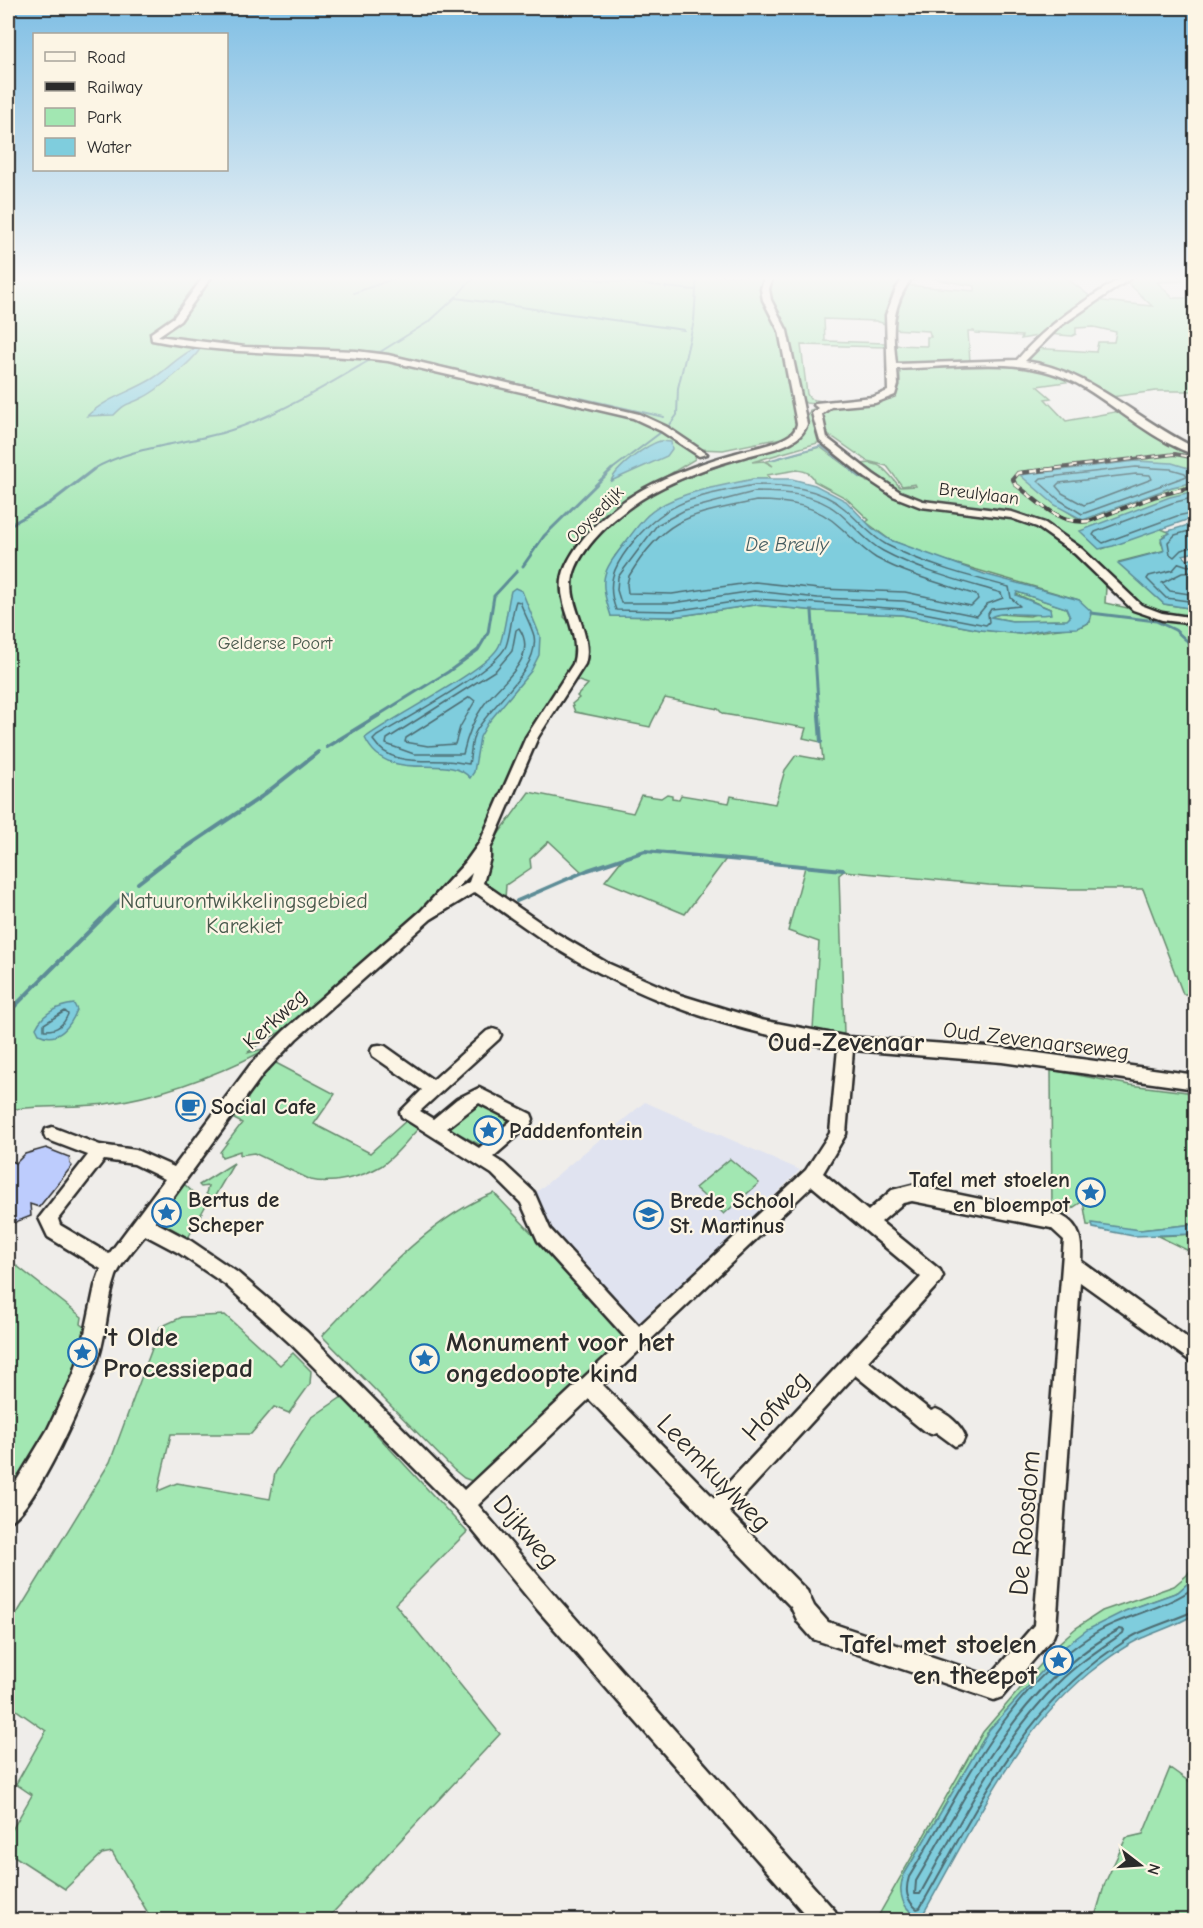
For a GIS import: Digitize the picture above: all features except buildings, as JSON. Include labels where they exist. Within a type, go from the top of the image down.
[{"type":"street","points":[[422,366],[636,416],[664,429],[702,454]]},
{"type":"street","points":[[653,488],[696,461],[702,454],[787,440],[798,433],[802,424],[789,366]]},
{"type":"street","points":[[795,397],[811,406],[875,399],[889,395],[894,389],[893,367],[919,366]]},
{"type":"street","points":[[1034,366],[1079,382],[1109,398],[1161,435],[1196,452]]},
{"type":"street","points":[[767,448],[788,446],[813,436],[817,413],[829,404]]},
{"type":"street","points":[[801,419],[811,406]]},
{"type":"street","name":"Breulylaan","points":[[813,436],[827,443],[899,495],[923,505],[995,511],[1028,519],[1044,527],[1071,547],[1095,567],[1130,603],[1154,614],[1196,621]]},
{"type":"street","name":"Ooysedijk","points":[[426,915],[435,901],[483,849],[544,714],[579,665],[584,653],[582,636],[567,604],[566,591],[571,568],[585,547],[626,504],[653,488],[715,463],[787,440]]},
{"type":"street","points":[[426,915],[475,885],[483,858],[483,849]]},
{"type":"street","name":"Oud Zevenaarseweg","points":[[475,885],[574,951],[620,977],[689,1005],[785,1032],[846,1043],[1002,1055],[1149,1078],[1196,1082]]},
{"type":"street","name":"Kerkweg","points":[[8,1512],[28,1482],[81,1381],[91,1352],[102,1287],[112,1265],[257,1069],[290,1035],[426,915]]},
{"type":"street","points":[[493,1035],[408,1112],[498,1169],[528,1198],[544,1235],[639,1340]]},
{"type":"street","points":[[464,1504],[812,1175],[838,1134],[846,1043]]},
{"type":"street","points":[[379,1051],[432,1088]]},
{"type":"street","points":[[433,1128],[463,1104],[479,1095],[525,1119],[481,1157]]},
{"type":"street","points":[[52,1134],[100,1152],[136,1157],[176,1176]]},
{"type":"street","points":[[100,1152],[48,1218],[54,1231],[112,1265]]},
{"type":"street","name":"Hofweg","points":[[714,1513],[934,1276],[812,1175]]},
{"type":"street","name":"De Roosdom","points":[[799,1599],[806,1614],[820,1631],[994,1689],[1045,1629],[1071,1265],[1071,1235],[1060,1222],[912,1193],[898,1196],[868,1222]]},
{"type":"street","name":"Dijkweg","points":[[142,1224],[185,1247],[232,1279],[325,1363],[464,1504],[545,1601],[826,1920]]},
{"type":"street","points":[[1071,1265],[1196,1356]]},
{"type":"street","points":[[854,1362],[931,1424],[936,1419],[955,1436]]},
{"type":"street","name":"Leemkuylweg","points":[[590,1386],[799,1599]]},
{"type":"shaded area","name":"Brede School St. Martinus","points":[[645,1102],[800,1170],[641,1327],[553,1232],[533,1195]]},
{"type":"green space","name":"Gelderse Poort","points":[[8,366],[788,366],[799,423],[795,431],[786,437],[723,450],[697,449],[695,459],[640,492],[577,552],[564,617],[571,624],[579,657],[477,849],[477,847],[395,938],[288,1028],[263,1041],[247,1053],[271,1047],[231,1067],[148,1096],[105,1104],[8,1110]]},
{"type":"green space","points":[[792,366],[804,366],[807,394],[810,399],[839,401],[882,395],[889,391],[892,379],[889,392],[873,399],[814,404],[806,403],[798,397]]},
{"type":"green space","points":[[1023,366],[1054,374],[1073,381],[1037,386],[1051,398],[1045,399],[1066,421],[1120,411],[1158,435],[1195,454],[1195,470],[1153,462],[1131,462],[1023,474],[1050,500],[1079,519],[1172,487],[1195,482],[1195,491],[1145,507],[1102,549],[1159,528],[1171,533],[1163,536],[1161,541],[1164,550],[1119,562],[1164,604],[1195,609],[1195,619],[1164,614],[1141,603],[1070,540],[1041,521],[998,509],[924,502],[892,488],[893,486],[862,464],[880,466],[900,487],[916,486],[915,484],[902,486],[887,466],[867,461],[834,438],[824,434],[820,413],[828,406],[891,399],[900,385],[900,369]]},
{"type":"green space","points":[[1038,366],[1195,366],[1195,391],[1156,391],[1111,397]]},
{"type":"green space","points":[[823,406],[817,408],[814,413],[821,442],[752,462],[764,461],[773,466],[767,461],[820,447],[867,482],[872,482],[919,505],[940,510],[1004,515],[1037,528],[1067,548],[1094,573],[1106,587],[1105,603],[1195,623],[1195,994],[1183,994],[1143,889],[1068,889],[989,885],[844,871],[839,875],[844,1034],[813,1029],[819,942],[788,931],[805,867],[726,859],[685,914],[605,881],[624,857],[582,872],[549,841],[530,859],[531,868],[506,885],[505,898],[481,882],[491,844],[529,792],[633,813],[641,795],[661,798],[667,794],[679,799],[681,795],[729,803],[731,796],[775,804],[785,770],[796,755],[823,760],[821,742],[803,738],[806,728],[723,714],[718,709],[665,698],[650,727],[575,712],[572,704],[588,684],[576,680],[588,658],[589,646],[571,604],[571,575],[584,552],[627,506],[663,487],[748,455],[777,449],[802,433],[810,410]],"holes":[[[797,470],[808,473],[814,481],[846,498],[869,520],[866,522],[890,540],[930,556],[1079,600],[1091,617],[1090,622],[1083,626],[1020,634],[981,630],[902,615],[754,605],[673,617],[611,616],[615,556],[648,515],[680,498],[753,479],[770,479],[767,475]]]},
{"type":"green space","points":[[1017,592],[1066,608],[1070,617],[1068,620],[1012,621],[991,617],[999,614],[1030,616],[1050,609],[1016,594]]},
{"type":"green space","points":[[274,1062],[335,1094],[314,1124],[370,1153],[407,1120],[418,1129],[381,1166],[365,1174],[337,1181],[311,1180],[254,1153],[240,1155],[240,1151],[222,1157],[220,1152],[242,1123],[234,1119],[248,1099],[245,1098]]},
{"type":"green space","points":[[1051,1070],[1130,1085],[1195,1093],[1195,1224],[1140,1230],[1087,1225],[1083,1201],[1059,1217],[1052,1215]]},
{"type":"green space","points":[[477,1101],[509,1116],[510,1122],[482,1146],[452,1130],[449,1125]]},
{"type":"green space","points":[[730,1159],[759,1183],[724,1214],[695,1188]]},
{"type":"green space","points":[[234,1163],[212,1201],[206,1193],[208,1186],[199,1185]]},
{"type":"green space","points":[[181,1181],[206,1205],[188,1238],[164,1224],[158,1217]]},
{"type":"green space","points":[[494,1193],[628,1335],[472,1481],[453,1469],[322,1336],[380,1276],[424,1236],[470,1204]]},
{"type":"green space","points":[[1195,1234],[1195,1254],[1158,1236]]},
{"type":"green space","points":[[8,1259],[82,1317],[81,1324],[91,1332],[80,1373],[8,1500]]},
{"type":"green space","points":[[225,1315],[280,1365],[293,1353],[311,1371],[310,1384],[289,1413],[274,1407],[251,1434],[171,1434],[158,1491],[177,1483],[270,1499],[275,1473],[311,1418],[342,1397],[467,1532],[395,1604],[500,1734],[326,1920],[152,1920],[112,1852],[102,1854],[65,1889],[8,1852],[8,1837],[32,1795],[16,1784],[46,1731],[8,1704],[8,1628],[110,1462],[160,1327],[182,1317]]},
{"type":"green space","points":[[1195,1563],[1195,1577],[1178,1592],[1125,1611],[1063,1648],[989,1730],[904,1875],[901,1888],[903,1900],[910,1910],[922,1916],[916,1920],[876,1920],[983,1732],[1059,1643],[1076,1628],[1102,1611],[1174,1586],[1187,1575]]},
{"type":"green space","points":[[1170,1768],[1195,1786],[1195,1920],[1094,1920],[1105,1883],[1126,1838],[1143,1834]]},
{"type":"water","points":[[170,366],[184,366],[148,395],[125,406],[114,415],[87,416],[102,404],[163,372]]},
{"type":"water","points":[[660,441],[671,442],[672,449],[667,456],[611,481],[632,458]]},
{"type":"water","points":[[1136,461],[1172,463],[1195,470],[1195,482],[1172,487],[1083,520],[1055,505],[1020,475]]},
{"type":"water","name":"De Breuly","points":[[753,479],[792,479],[815,485],[846,501],[872,528],[890,540],[984,574],[1079,600],[1091,611],[1090,622],[1077,628],[1048,629],[1020,634],[981,630],[902,615],[754,605],[673,617],[611,616],[605,593],[604,577],[616,554],[645,518],[659,507],[684,495]],"holes":[[[1017,592],[1066,608],[1070,617],[1067,620],[1012,621],[991,617],[1003,614],[1051,614],[1050,609],[1016,595]]]},
{"type":"water","points":[[1195,491],[1195,517],[1113,546],[1099,549],[1080,531],[1170,497]]},
{"type":"water","points":[[1195,523],[1195,552],[1183,555],[1187,560],[1195,558],[1195,609],[1164,604],[1118,563],[1163,551],[1161,538],[1170,533],[1168,531]]},
{"type":"water","points":[[515,588],[522,591],[540,636],[539,655],[531,671],[488,723],[480,737],[474,772],[470,778],[448,767],[403,765],[388,761],[375,753],[365,738],[459,680],[491,656],[501,641],[511,591]]},
{"type":"water","points":[[74,1004],[77,1010],[63,1031],[52,1037],[39,1034],[36,1028],[47,1014],[62,1006]]},
{"type":"water","points":[[1092,1223],[1140,1230],[1195,1224],[1195,1234],[1133,1236],[1093,1228]]},
{"type":"water","points":[[1195,1577],[1195,1614],[1121,1649],[1089,1673],[1062,1698],[1015,1756],[995,1787],[922,1916],[910,1911],[901,1895],[904,1875],[989,1730],[1063,1648],[1087,1630],[1125,1611],[1178,1592]]},
{"type":"waterway","points":[[92,470],[123,456],[225,432],[263,418],[360,366]]},
{"type":"waterway","points":[[440,366],[569,396]]},
{"type":"waterway","points":[[669,426],[677,415],[678,388],[683,366]]},
{"type":"waterway","points":[[576,397],[664,417]]},
{"type":"waterway","points":[[611,470],[660,433]]},
{"type":"waterway","points":[[771,460],[821,446],[852,470]]},
{"type":"waterway","points":[[8,526],[50,503],[94,469]]},
{"type":"waterway","points":[[523,566],[544,536],[612,469]]},
{"type":"waterway","points":[[850,469],[862,478]]},
{"type":"waterway","points":[[377,716],[448,672],[478,650],[488,633],[494,596],[517,571]]},
{"type":"waterway","points":[[812,611],[819,716]]},
{"type":"waterway","points":[[1091,613],[1156,621],[1175,630],[1196,649]]},
{"type":"waterway","points":[[327,747],[379,715]]},
{"type":"waterway","points":[[819,715],[821,742]]},
{"type":"waterway","points":[[138,883],[169,859],[261,797],[318,752]]},
{"type":"waterway","points":[[517,901],[588,870],[645,851],[843,870]]},
{"type":"waterway","points":[[8,1013],[127,893]]},
{"type":"railway","points":[[1042,470],[1175,454],[1196,458]]},
{"type":"railway","points":[[1054,469],[1018,473],[1013,479],[1015,484],[1058,516],[1078,521],[1089,521],[1156,496],[1196,486]]},
{"type":"place","name":"Social Cafe","points":[[190,1107]]},
{"type":"place","name":"Paddenfontein","points":[[488,1131]]},
{"type":"place","name":"Tafel met stoelen en bloempot","points":[[1091,1193]]},
{"type":"place","name":"Bertus de Scheper","points":[[167,1213]]},
{"type":"place","name":"Brede School St. Martinus","points":[[649,1214]]},
{"type":"place","name":"'t Olde Processiepad","points":[[82,1353]]},
{"type":"place","name":"Monument voor het ongedoopte kind","points":[[425,1358]]},
{"type":"place","name":"Tafel met stoelen en theepot","points":[[1058,1660]]},
{"type":"district","name":"Oud-Zevenaar","points":[[846,1043]]},
{"type":"park label","name":"Natuurontwikkelingsgebied Karekiet","points":[[244,914]]}]
